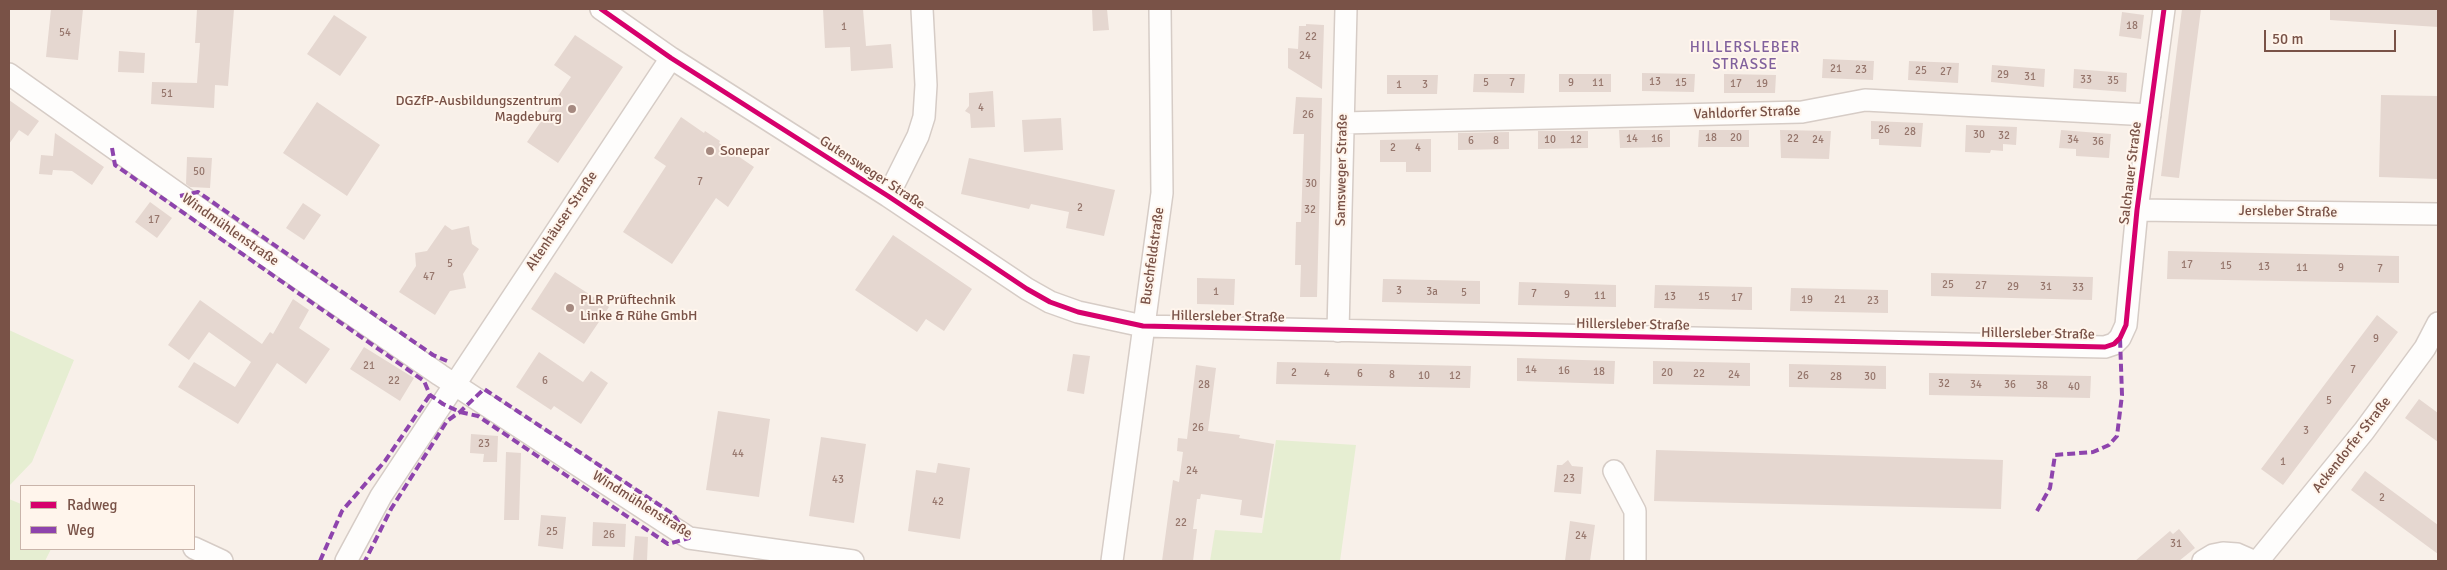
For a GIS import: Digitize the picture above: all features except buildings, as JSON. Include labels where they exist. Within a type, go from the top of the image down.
[{"type":"street","name":"Gutensweger Straße","points":[[601,9],[671,58],[1050,302],[1078,312],[1143,326]]},
{"type":"street","points":[[888,196],[918,136],[924,117],[926,85],[922,9]]},
{"type":"street","name":"Buschfeldstraße","points":[[1112,561],[1162,193],[1160,9]]},
{"type":"street","name":"Samsweger Straße","points":[[1338,331],[1346,9]]},
{"type":"street","name":"Salchauer Straße","points":[[2120,338],[2127,320],[2138,210],[2164,9]]},
{"type":"street","name":"Altenhäuser Straße","points":[[346,561],[381,496],[671,58]]},
{"type":"street","name":"Windmühlenstraße","points":[[9,74],[228,229],[454,384],[690,538],[854,561]]},
{"type":"street","name":"Vahldorfer Straße","points":[[1343,123],[1802,112],[1865,100],[2150,116]]},
{"type":"street","name":"Jersleber Straße","points":[[2138,210],[2438,214]]},
{"type":"street","name":"Ackendorfer Straße","points":[[2258,561],[2364,431],[2425,348],[2438,323]]},
{"type":"street","name":"Hillersleber Straße","points":[[1143,326],[2106,347],[2114,344],[2120,338]]},
{"type":"street","points":[[1614,472],[1635,511],[1635,561]]},
{"type":"street","points":[[195,548],[222,561]]},
{"type":"street","points":[[2203,561],[2213,555],[2230,553],[2243,555],[2253,561]]},
{"type":"green space","points":[[9,330],[74,360],[32,462],[9,486]]},
{"type":"green space","points":[[1276,440],[1356,445],[1340,561],[1210,561],[1215,530],[1262,533]]},
{"type":"green space","points":[[9,499],[20,504],[20,550],[50,550],[45,561],[9,561]]},
{"type":"marked path","points":[[112,148],[115,165],[424,381],[430,395],[443,404],[460,412],[478,416],[668,544],[689,538],[673,514],[484,389],[460,412],[447,421],[391,509],[365,561]]},
{"type":"marked path","points":[[180,196],[198,192],[433,355],[447,361]]},
{"type":"marked path","points":[[2037,511],[2050,488],[2055,455],[2093,452],[2109,445],[2117,436],[2122,395],[2120,338]]},
{"type":"marked path","points":[[320,561],[342,511],[385,461],[430,395]]},
{"type":"cycle path","points":[[601,9],[671,58],[888,196],[1027,289],[1050,302],[1078,312],[1143,326],[2105,347],[2114,344],[2120,338],[2126,325],[2137,210],[2164,9]]},
{"type":"place","name":"DGZfP-Ausbildungszentrum Magdeburg","points":[[572,109]]},
{"type":"place","name":"Sonepar","points":[[710,151]]},
{"type":"place","name":"PLR Prüftechnik Linke & Rühe GmbH","points":[[570,308]]},
{"type":"district","name":"HILLERSLEBER STRASSE","points":[[1745,56]]}]
